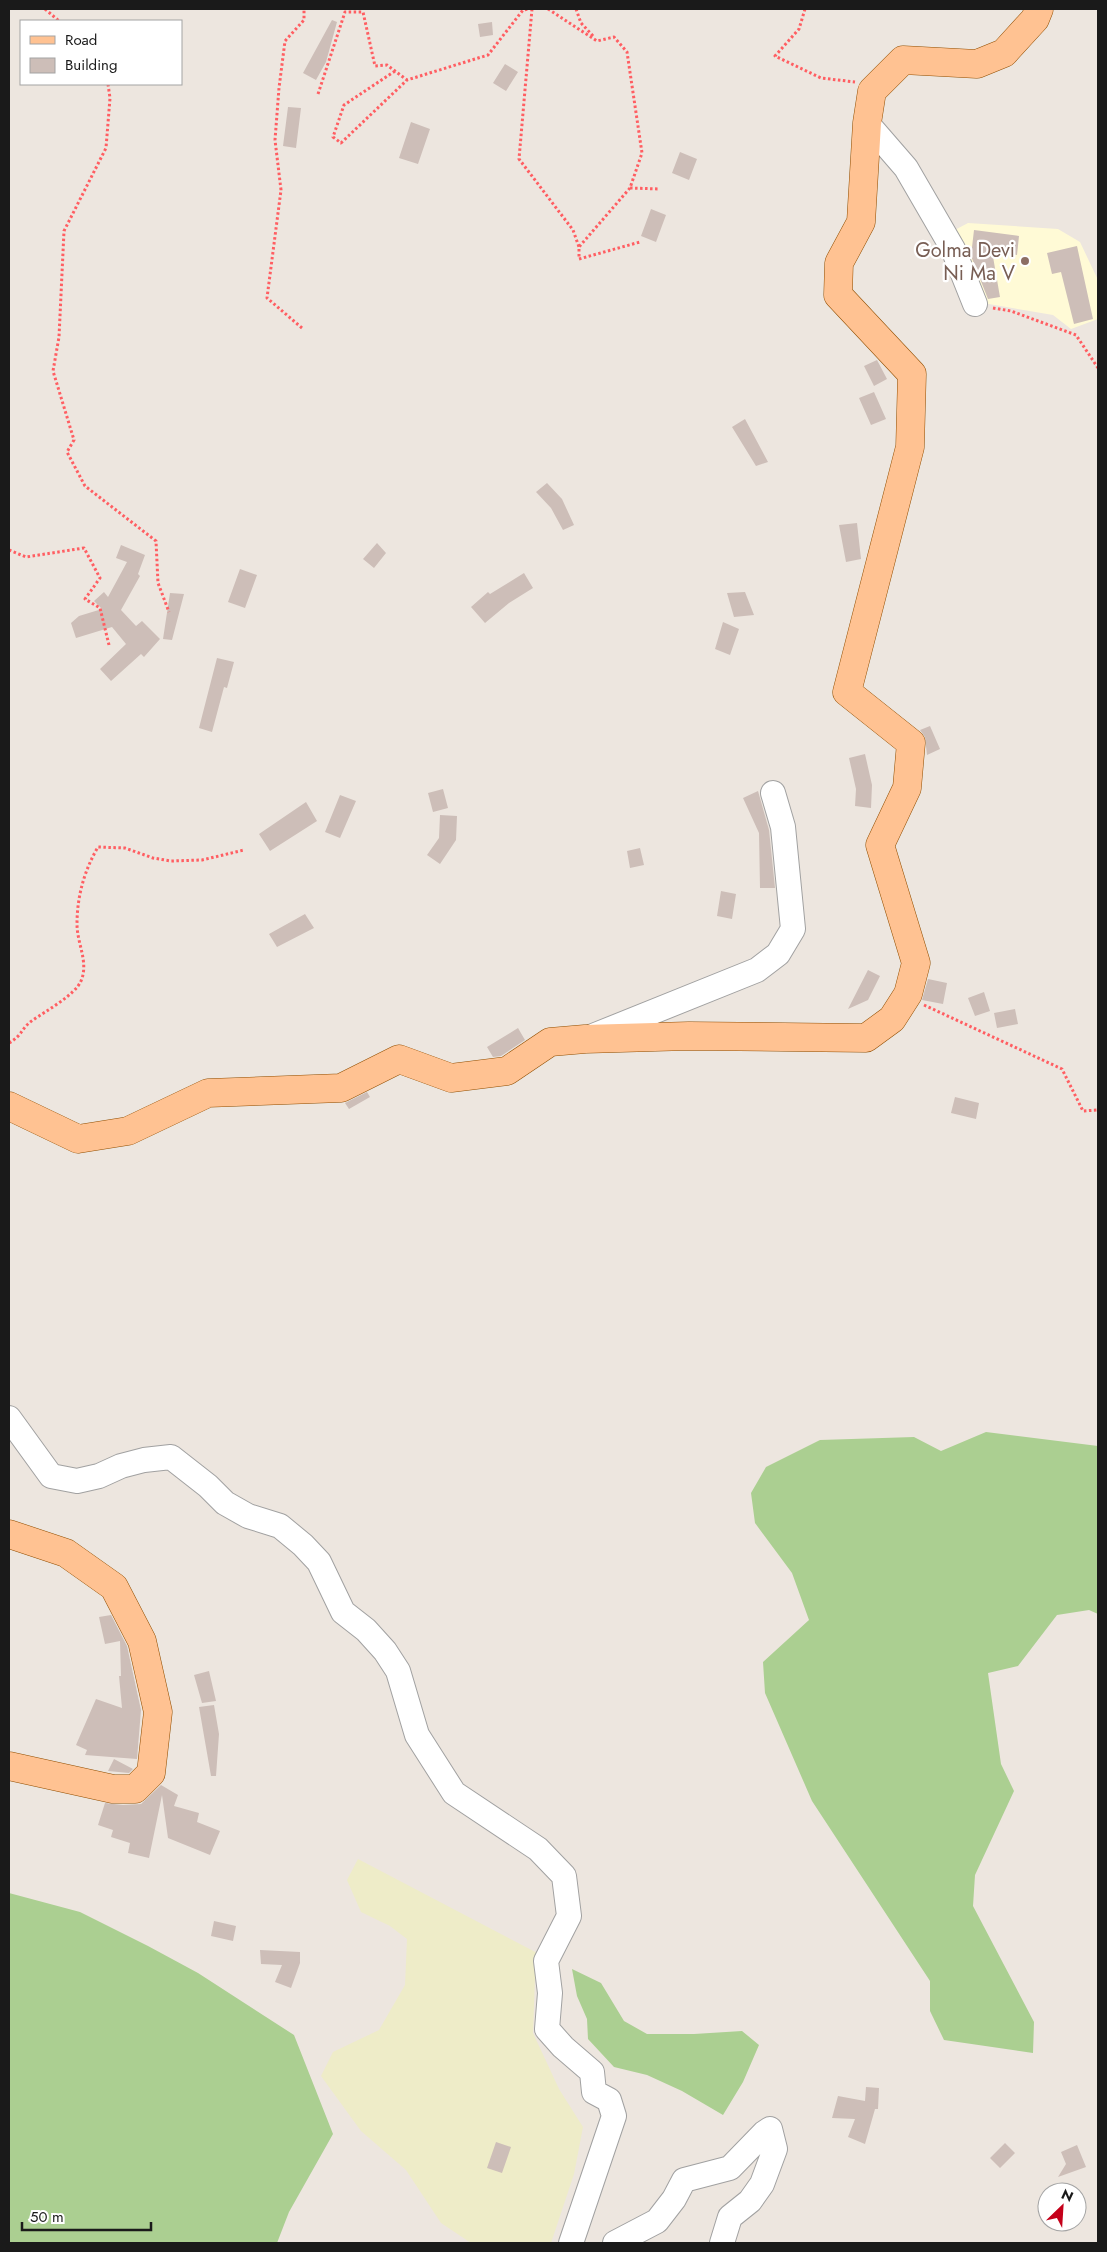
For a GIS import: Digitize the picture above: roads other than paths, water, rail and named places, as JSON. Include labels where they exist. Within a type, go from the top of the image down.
[{"type":"main road","points":[[9,1106],[78,1139],[128,1131],[208,1093],[341,1088],[399,1059],[451,1078],[507,1071],[550,1042],[584,1039],[689,1036],[866,1038],[892,1019],[908,994],[916,963],[880,845],[907,788],[911,743],[847,692],[910,447],[912,374],[838,295],[839,263],[861,222],[867,123],[872,91],[903,60],[977,64],[1004,53],[1035,19],[1039,9]]},
{"type":"main road","points":[[9,1534],[66,1553],[114,1587],[142,1641],[158,1712],[151,1773],[135,1790],[113,1789],[9,1766]]},
{"type":"street","points":[[867,123],[906,168],[953,249],[975,304]]},
{"type":"street","points":[[584,1039],[757,970],[778,954],[793,929],[783,827],[773,793]]},
{"type":"street","points":[[9,1418],[51,1476],[77,1481],[99,1476],[121,1466],[144,1460],[171,1457],[225,1502],[248,1516],[280,1526],[288,1532],[319,1562],[344,1612],[366,1630],[385,1651],[398,1670],[416,1735],[454,1794],[538,1850],[564,1876],[570,1916],[546,1962],[550,1993],[547,2029],[563,2047],[592,2072],[594,2092],[609,2100],[614,2116],[571,2243]]},
{"type":"street","points":[[615,2243],[657,2221],[674,2199],[684,2180],[730,2168],[770,2129],[775,2149],[762,2184],[750,2200],[730,2216],[722,2243]]},
{"type":"place","name":"Golma Devi Ni Ma V","points":[[1025,261]]}]
